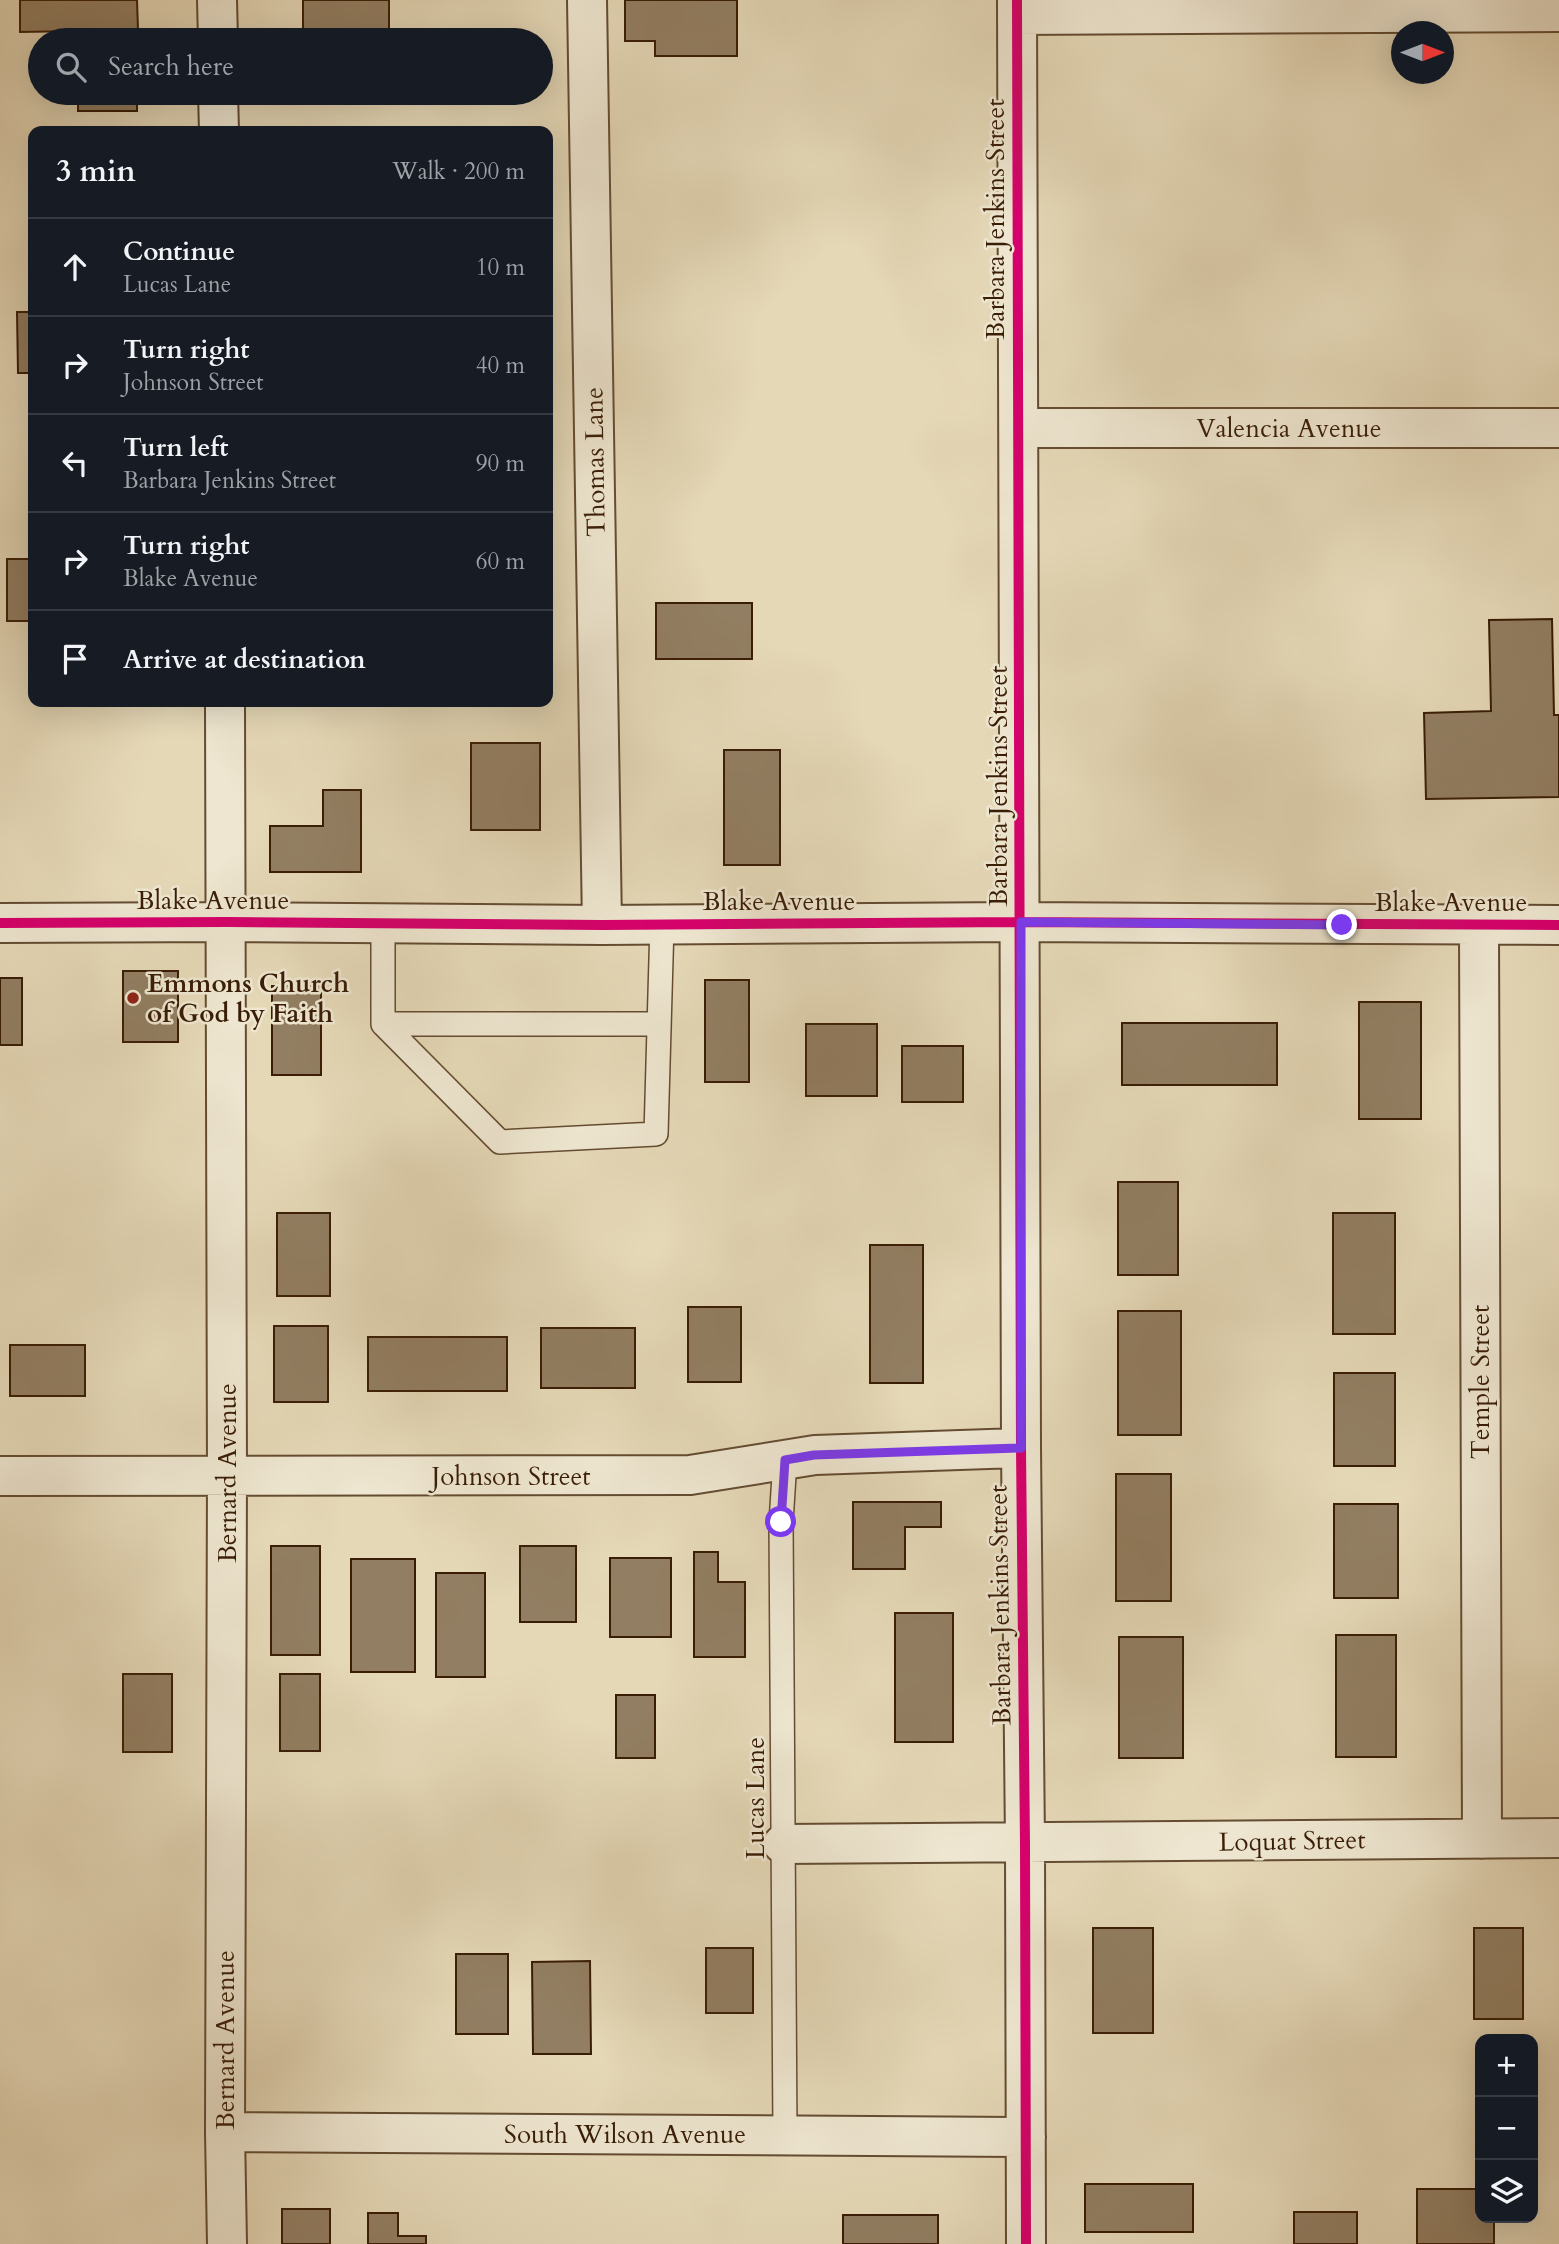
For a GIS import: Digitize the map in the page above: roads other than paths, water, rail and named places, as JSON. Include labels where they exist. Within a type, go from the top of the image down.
[{"type":"street","points":[[217,0],[218,28]]},
{"type":"street","name":"Thomas Lane","points":[[587,0],[602,925]]},
{"type":"street","points":[[1017,7],[1535,8]]},
{"type":"street","name":"Barbara Jenkins Street","points":[[1017,7],[1026,2244]]},
{"type":"street","points":[[218,105],[219,126]]},
{"type":"street","name":"Valencia Avenue","points":[[1020,428],[1559,428]]},
{"type":"street","name":"Bernard Avenue","points":[[225,707],[227,2244]]},
{"type":"street","name":"Blake Avenue","points":[[0,923],[602,925],[1021,922],[1559,925]]},
{"type":"street","name":"Temple Street","points":[[1479,926],[1482,1839]]},
{"type":"street","name":"Johnson Street","points":[[0,1476],[690,1475],[814,1455],[1021,1448]]},
{"type":"street","name":"Loquat Street","points":[[783,1844],[1559,1838]]},
{"type":"street","name":"South Wilson Avenue","points":[[225,2132],[1026,2137]]},
{"type":"lane","points":[[383,923],[383,1024],[500,1142],[656,1134],[662,924]]},
{"type":"lane","points":[[383,1024],[659,1024]]},
{"type":"lane","name":"Lucas Lane","points":[[785,1460],[781,1522],[785,2136]]},
{"type":"place","name":"Emmons Church of God by Faith","points":[[133,998]]}]
